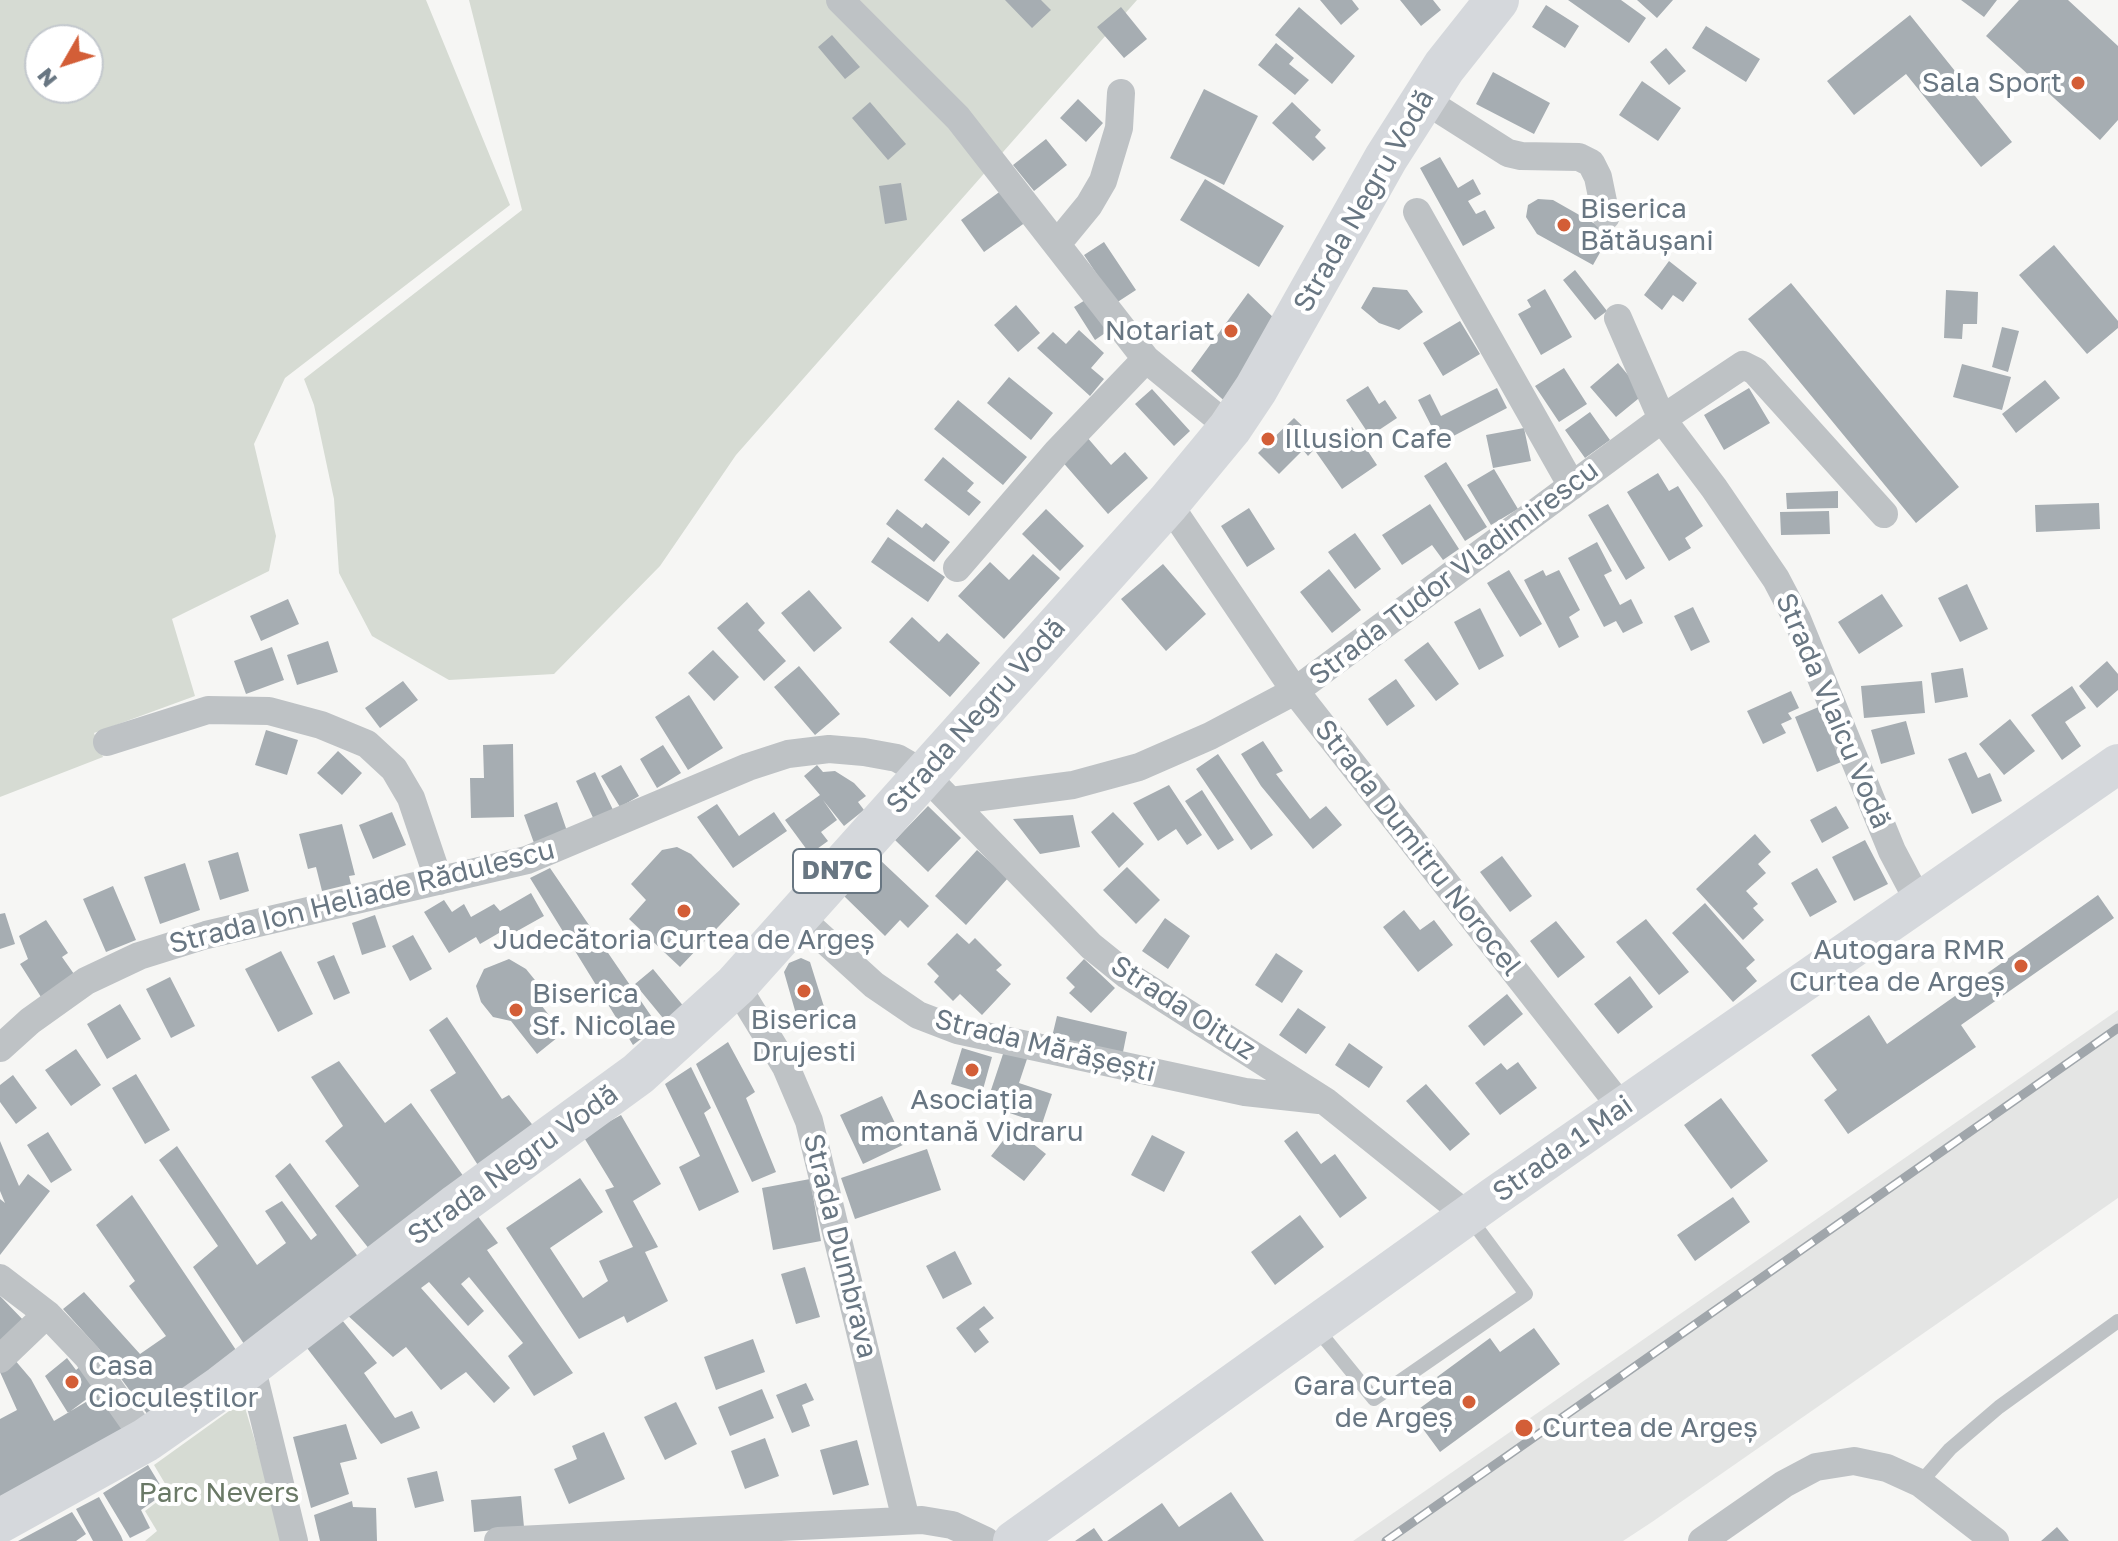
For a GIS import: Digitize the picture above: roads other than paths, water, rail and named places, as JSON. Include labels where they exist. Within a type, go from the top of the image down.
[{"type":"main road","name":"Strada Negru Vodă","points":[[0,1521],[146,1440],[251,1365],[446,1214],[638,1074],[736,985],[798,916],[937,787],[1230,428],[1256,389],[1423,99],[1497,0]]},
{"type":"main road","name":"Strada 1 Mai","points":[[1013,1541],[1468,1216],[2118,764]]},
{"type":"street","points":[[840,0],[958,118],[1146,359],[1230,428]]},
{"type":"street","points":[[1057,244],[1089,205],[1103,181],[1119,128],[1121,93]]},
{"type":"street","points":[[1423,99],[1508,153],[1579,157],[1591,163],[1598,177],[1606,216]]},
{"type":"street","points":[[1417,212],[1572,486]]},
{"type":"street","name":"Strada Vlaicu Vodă","points":[[1618,318],[1662,419],[1714,488],[1783,592],[1807,639],[1892,851],[1919,902]]},
{"type":"street","points":[[957,568],[1057,452],[1146,359]]},
{"type":"street","name":"Strada Tudor Vladimirescu","points":[[937,787],[1073,785],[1139,767],[1210,736],[1295,691],[1738,366],[1749,366],[1884,514]]},
{"type":"street","name":"Strada Dumitru Norocel","points":[[1168,503],[1295,691],[1622,1108]]},
{"type":"street","points":[[107,742],[208,710],[269,711],[333,730],[367,744],[394,769],[411,798],[439,881]]},
{"type":"street","name":"Strada Ion Heliade Rădulescu","points":[[0,1048],[30,1021],[86,981],[139,956],[206,935],[527,860],[734,773],[788,754],[829,749],[897,758],[937,787]]},
{"type":"street","name":"Strada Oituz","points":[[937,787],[1091,946],[1127,975],[1325,1101],[1468,1216]]},
{"type":"street","name":"Strada Mărășești","points":[[798,916],[874,985],[918,1015],[957,1030],[1245,1092],[1325,1101]]},
{"type":"street","name":"Strada Dumbrava","points":[[736,985],[786,1067],[809,1121],[906,1520]]},
{"type":"street","points":[[1245,1092],[1255,1056]]},
{"type":"street","points":[[0,1278],[47,1314],[87,1356],[146,1440]]},
{"type":"street","points":[[0,1359],[47,1314]]},
{"type":"street","points":[[251,1365],[294,1541]]},
{"type":"street","points":[[1702,1541],[1784,1484],[1816,1467],[1854,1461],[1887,1468],[1920,1483],[1995,1541]]},
{"type":"street","points":[[498,1541],[906,1520],[952,1525],[986,1541]]},
{"type":"lane","points":[[1315,1325],[1374,1399],[1526,1294],[1468,1216]]},
{"type":"lane","points":[[1920,1483],[1950,1449],[1999,1407],[2118,1321]]},
{"type":"railway","points":[[1386,1541],[2118,1028]]},
{"type":"place","name":"Sala Sport","points":[[2078,83]]},
{"type":"place","name":"Biserica Bătăușani","points":[[1564,225]]},
{"type":"place","name":"Notariat","points":[[1231,331]]},
{"type":"place","name":"Illusion Cafe","points":[[1268,439]]},
{"type":"place","name":"Judecătoria Curtea de Argeș","points":[[684,911]]},
{"type":"place","name":"Autogara RMR Curtea de Argeș","points":[[2021,966]]},
{"type":"place","name":"Biserica Drujesti","points":[[804,991]]},
{"type":"place","name":"Biserica Sf. Nicolae","points":[[516,1010]]},
{"type":"place","name":"Asociația montană Vidraru","points":[[972,1070]]},
{"type":"place","name":"Casa Cioculeștilor","points":[[72,1382]]},
{"type":"place","name":"Gara Curtea de Argeș","points":[[1469,1402]]},
{"type":"place","name":"Curtea de Argeș","points":[[1524,1428]]},
{"type":"park label","name":"Parc Nevers","points":[[219,1493]]}]
